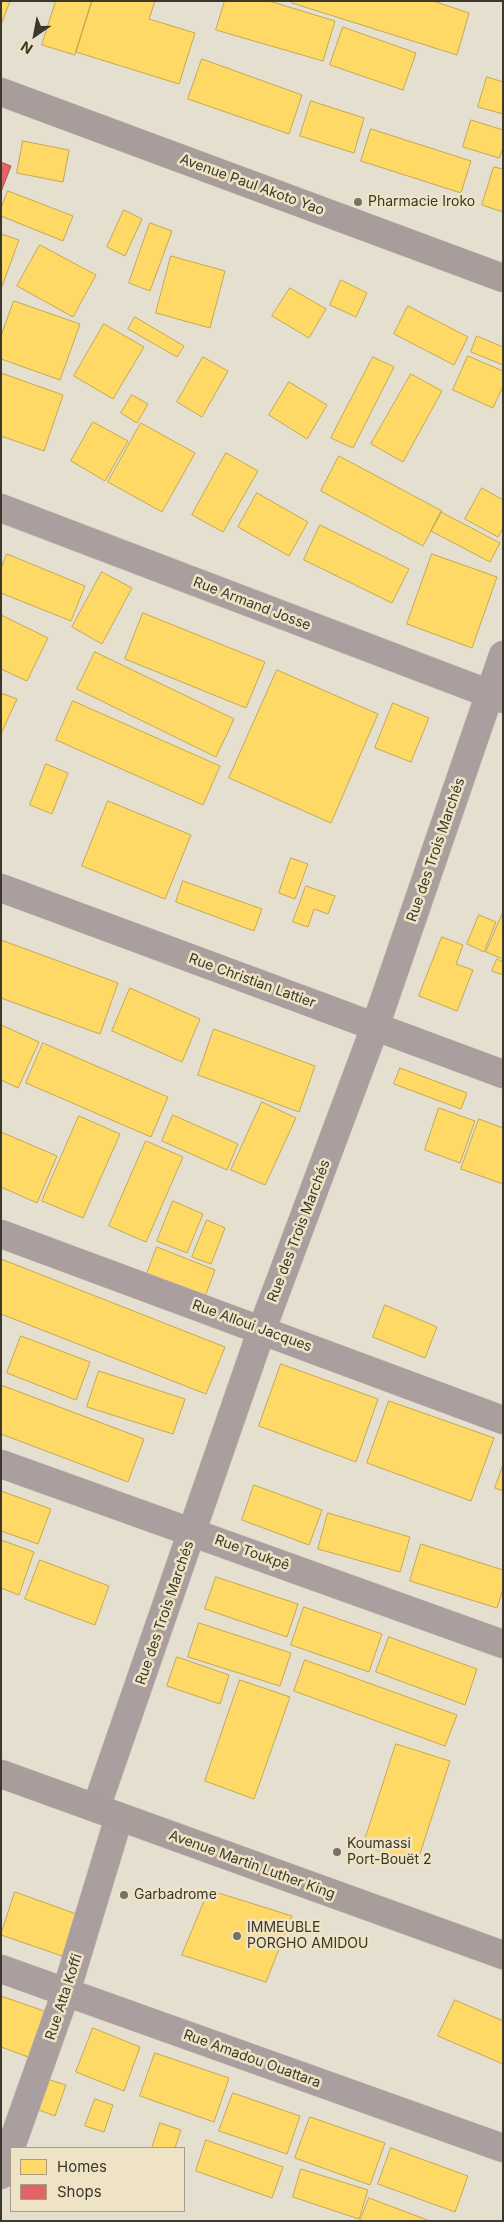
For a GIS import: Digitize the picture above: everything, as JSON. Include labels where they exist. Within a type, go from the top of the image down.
[{"type":"street","name":"Avenue Paul Akoto Yao","points":[[1,92],[503,278]]},
{"type":"street","name":"Rue Armand Josse","points":[[1,508],[496,697]]},
{"type":"street","name":"Rue des Trois Marchés","points":[[108,1812],[193,1532],[262,1329],[496,697],[503,655]]},
{"type":"street","name":"Rue Christian Lattier","points":[[1,888],[503,1074]]},
{"type":"street","name":"Rue Alloui Jacques","points":[[1,1234],[262,1329],[503,1420]]},
{"type":"street","name":"Rue Toukpê","points":[[1,1464],[503,1644]]},
{"type":"street","name":"Avenue Martin Luther King","points":[[1,1774],[503,1955]]},
{"type":"street","name":"Rue Atta Koffi","points":[[11,2147],[66,1992],[108,1812]]},
{"type":"street","name":"Rue Amadou Ouattara","points":[[1,1969],[503,2148]]},
{"type":"street","name":"Rue Atta Koffi","points":[[1,2175],[10,2150]]},
{"type":"building: Homes","points":[[1,1],[10,1],[1,25]]},
{"type":"building: Homes","points":[[56,1],[92,1],[75,55],[42,45]]},
{"type":"building: Homes","points":[[92,1],[155,1],[149,19],[195,33],[179,84],[76,52]]},
{"type":"building: Homes","points":[[225,1],[269,1],[335,21],[323,61],[216,30]]},
{"type":"building: Homes","points":[[292,1],[433,1],[469,13],[457,55],[292,3]]},
{"type":"building: Homes","points":[[343,27],[416,53],[403,90],[330,65]]},
{"type":"building: Homes","points":[[202,59],[302,95],[289,134],[188,99]]},
{"type":"building: Homes","points":[[487,77],[503,82],[503,114],[478,107]]},
{"type":"building: Homes","points":[[311,101],[364,118],[354,153],[300,136]]},
{"type":"building: Homes","points":[[471,120],[503,130],[503,148],[499,158],[463,147]]},
{"type":"building: Homes","points":[[371,129],[471,161],[461,193],[361,161]]},
{"type":"building: Homes","points":[[23,141],[69,150],[63,182],[17,173]]},
{"type":"building: Homes","points":[[494,167],[503,169],[503,212],[482,205]]},
{"type":"building: Homes","points":[[8,191],[73,216],[63,241],[1,216],[1,208]]},
{"type":"building: Homes","points":[[124,210],[142,219],[125,256],[107,247]]},
{"type":"building: Homes","points":[[150,223],[172,231],[150,291],[129,283]]},
{"type":"building: Homes","points":[[1,234],[19,240],[1,289]]},
{"type":"building: Homes","points":[[40,245],[96,275],[73,317],[17,286]]},
{"type":"building: Homes","points":[[171,256],[225,271],[210,328],[156,313]]},
{"type":"building: Homes","points":[[341,280],[367,293],[356,317],[330,305]]},
{"type":"building: Homes","points":[[290,288],[326,309],[309,338],[272,316]]},
{"type":"building: Homes","points":[[14,301],[80,324],[60,380],[1,359],[1,336]]},
{"type":"building: Homes","points":[[408,306],[468,337],[454,365],[394,334]]},
{"type":"building: Homes","points":[[135,317],[184,346],[177,357],[128,329]]},
{"type":"building: Homes","points":[[104,324],[144,347],[113,399],[74,376]]},
{"type":"building: Homes","points":[[477,336],[503,347],[503,365],[471,352]]},
{"type":"building: Homes","points":[[468,356],[503,371],[503,386],[493,408],[453,390]]},
{"type":"building: Homes","points":[[203,357],[228,371],[202,417],[177,402]]},
{"type":"building: Homes","points":[[373,357],[394,367],[353,448],[331,438]]},
{"type":"building: Homes","points":[[1,373],[63,395],[44,451],[1,436]]},
{"type":"building: Homes","points":[[411,374],[442,391],[403,462],[371,444]]},
{"type":"building: Homes","points":[[289,382],[327,405],[307,439],[269,415]]},
{"type":"building: Homes","points":[[132,395],[148,404],[137,423],[121,413]]},
{"type":"building: Homes","points":[[93,422],[128,441],[105,481],[71,461]]},
{"type":"building: Homes","points":[[141,423],[195,453],[162,512],[108,482]]},
{"type":"building: Homes","points":[[226,453],[258,471],[223,532],[192,515]]},
{"type":"building: Homes","points":[[339,456],[442,511],[423,546],[321,491]]},
{"type":"building: Homes","points":[[482,488],[503,500],[503,528],[498,537],[465,519]]},
{"type":"building: Homes","points":[[257,493],[308,522],[289,556],[238,527]]},
{"type":"building: Homes","points":[[441,512],[500,543],[490,562],[431,531]]},
{"type":"building: Homes","points":[[320,525],[409,569],[392,603],[304,560]]},
{"type":"building: Homes","points":[[7,554],[85,586],[71,621],[1,593],[1,569]]},
{"type":"building: Homes","points":[[432,554],[497,577],[472,648],[407,624]]},
{"type":"building: Homes","points":[[102,572],[132,588],[102,644],[72,627]]},
{"type":"building: Homes","points":[[143,613],[265,662],[246,708],[125,659]]},
{"type":"building: Homes","points":[[1,615],[48,638],[27,681],[1,669]]},
{"type":"building: Homes","points":[[95,652],[234,719],[216,757],[77,689]]},
{"type":"building: Homes","points":[[277,670],[378,714],[331,823],[229,778]]},
{"type":"building: Homes","points":[[1,693],[17,699],[1,734]]},
{"type":"building: Homes","points":[[73,701],[220,766],[203,805],[56,740]]},
{"type":"building: Homes","points":[[393,703],[429,718],[411,762],[375,748]]},
{"type":"building: Homes","points":[[46,764],[68,773],[52,814],[30,805]]},
{"type":"building: Homes","points":[[108,801],[191,835],[165,899],[82,866]]},
{"type":"building: Homes","points":[[291,858],[308,864],[295,899],[279,893]]},
{"type":"building: Homes","points":[[183,881],[262,909],[254,931],[176,902]]},
{"type":"building: Homes","points":[[306,886],[335,896],[328,914],[314,909],[308,927],[293,922]]},
{"type":"building: Homes","points":[[503,912],[503,959],[486,952]]},
{"type":"building: Homes","points":[[479,915],[496,922],[484,952],[467,944]]},
{"type":"building: Homes","points":[[442,937],[463,945],[456,964],[473,970],[457,1011],[419,996]]},
{"type":"building: Homes","points":[[1,940],[118,983],[100,1034],[1,998]]},
{"type":"building: Homes","points":[[497,959],[503,962],[503,975],[492,971]]},
{"type":"building: Homes","points":[[130,988],[200,1019],[182,1062],[112,1031]]},
{"type":"building: Homes","points":[[1,1025],[39,1042],[18,1088],[1,1080]]},
{"type":"building: Homes","points":[[214,1029],[315,1066],[299,1112],[198,1075]]},
{"type":"building: Homes","points":[[43,1043],[168,1097],[151,1137],[26,1083]]},
{"type":"building: Homes","points":[[400,1068],[467,1093],[461,1109],[394,1084]]},
{"type":"building: Homes","points":[[262,1102],[296,1118],[265,1185],[231,1170]]},
{"type":"building: Homes","points":[[439,1108],[475,1121],[460,1163],[425,1150]]},
{"type":"building: Homes","points":[[173,1115],[238,1144],[227,1170],[162,1141]]},
{"type":"building: Homes","points":[[79,1116],[120,1134],[83,1218],[42,1201]]},
{"type":"building: Homes","points":[[479,1119],[503,1128],[503,1184],[461,1169]]},
{"type":"building: Homes","points":[[1,1132],[57,1156],[37,1203],[1,1187]]},
{"type":"building: Homes","points":[[146,1141],[183,1157],[146,1242],[109,1226]]},
{"type":"building: Homes","points":[[173,1201],[203,1214],[187,1253],[157,1241]]},
{"type":"building: Homes","points":[[207,1220],[225,1228],[211,1264],[192,1257]]},
{"type":"building: Homes","points":[[157,1247],[215,1270],[204,1299],[146,1276]]},
{"type":"building: Homes","points":[[1,1259],[225,1347],[206,1394],[1,1314]]},
{"type":"building: Homes","points":[[385,1305],[437,1327],[425,1358],[373,1337]]},
{"type":"building: Homes","points":[[21,1336],[90,1362],[76,1400],[7,1373]]},
{"type":"building: Homes","points":[[281,1364],[378,1399],[356,1462],[259,1426]]},
{"type":"building: Homes","points":[[99,1371],[185,1399],[173,1434],[87,1407]]},
{"type":"building: Homes","points":[[1,1385],[144,1439],[128,1482],[1,1434]]},
{"type":"building: Homes","points":[[389,1401],[494,1438],[471,1501],[367,1463]]},
{"type":"building: Homes","points":[[503,1465],[503,1491],[495,1488]]},
{"type":"building: Homes","points":[[254,1485],[322,1510],[309,1545],[242,1520]]},
{"type":"building: Homes","points":[[1,1491],[51,1509],[38,1544],[1,1531]]},
{"type":"building: Homes","points":[[328,1513],[410,1537],[400,1572],[318,1549]]},
{"type":"building: Homes","points":[[1,1540],[34,1552],[19,1595],[1,1588]]},
{"type":"building: Homes","points":[[421,1544],[503,1570],[503,1589],[497,1608],[410,1581]]},
{"type":"building: Homes","points":[[40,1560],[109,1586],[95,1625],[25,1599]]},
{"type":"building: Homes","points":[[216,1577],[298,1604],[287,1637],[205,1609]]},
{"type":"building: Homes","points":[[304,1607],[382,1634],[369,1672],[291,1645]]},
{"type":"building: Homes","points":[[199,1623],[291,1653],[280,1686],[188,1657]]},
{"type":"building: Homes","points":[[389,1637],[477,1669],[465,1705],[376,1672]]},
{"type":"building: Homes","points":[[177,1657],[229,1675],[220,1704],[167,1686]]},
{"type":"building: Homes","points":[[305,1660],[457,1715],[445,1746],[294,1691]]},
{"type":"building: Homes","points":[[240,1680],[290,1697],[254,1799],[205,1781]]},
{"type":"building: Homes","points":[[396,1744],[450,1761],[417,1863],[363,1846]]},
{"type":"building: Homes","name":"IMMEUBLE PORGHO AMIDOU","points":[[209,1890],[292,1916],[266,1982],[182,1955]]},
{"type":"building: Homes","points":[[15,1892],[82,1916],[68,1958],[1,1935]]},
{"type":"building: Homes","points":[[1,1996],[47,2012],[31,2058],[1,2047]]},
{"type":"building: Homes","points":[[455,2000],[503,2021],[503,2064],[438,2036]]},
{"type":"building: Homes","points":[[93,2028],[140,2047],[124,2091],[76,2072]]},
{"type":"building: Homes","points":[[155,2053],[229,2078],[214,2122],[140,2096]]},
{"type":"building: Homes","points":[[47,2079],[66,2085],[55,2116],[36,2109]]},
{"type":"building: Homes","points":[[233,2093],[300,2116],[287,2154],[219,2131]]},
{"type":"building: Homes","points":[[95,2099],[113,2105],[104,2132],[85,2126]]},
{"type":"building: Homes","points":[[310,2117],[385,2143],[370,2185],[295,2158]]},
{"type":"building: Homes","points":[[160,2123],[181,2130],[175,2147],[152,2147]]},
{"type":"building: Homes","points":[[206,2140],[283,2167],[272,2198],[196,2171]]},
{"type":"building: Homes","points":[[391,2148],[468,2176],[455,2212],[378,2184]]},
{"type":"building: Homes","points":[[301,2169],[368,2190],[359,2219],[293,2197]]},
{"type":"building: Homes","points":[[369,2198],[430,2221],[360,2221]]},
{"type":"building: Shops","points":[[1,162],[11,166],[1,192]]},
{"type":"place","name":"Pharmacie Iroko","points":[[358,202]]},
{"type":"place","name":"Koumassi Port-Bouët 2","points":[[337,1852]]},
{"type":"place","name":"Garbadrome","points":[[124,1895]]},
{"type":"place","name":"IMMEUBLE PORGHO AMIDOU","points":[[237,1936]]}]
